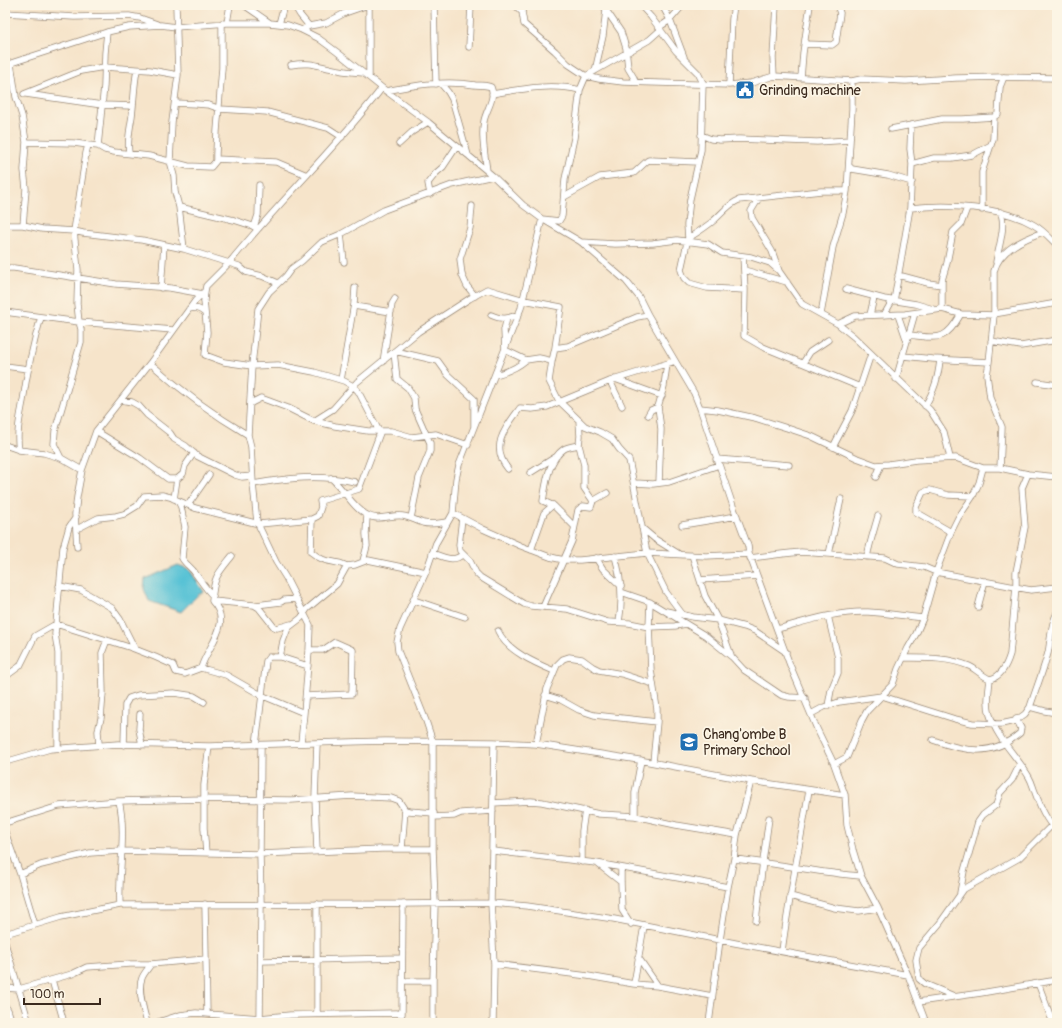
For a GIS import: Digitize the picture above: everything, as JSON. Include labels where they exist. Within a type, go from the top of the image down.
[{"type":"street","points":[[176,5],[178,75],[172,122],[170,161],[179,207],[184,249]]},
{"type":"street","points":[[26,142],[74,143],[98,146],[105,150],[129,153],[188,166],[211,167],[216,159],[225,23],[230,5]]},
{"type":"street","points":[[244,5],[270,23]]},
{"type":"street","points":[[279,24],[284,5]]},
{"type":"street","points":[[294,5],[300,16],[309,26]]},
{"type":"street","points":[[302,30],[309,26],[326,23],[345,13],[369,5],[367,75]]},
{"type":"street","points":[[434,5],[439,84],[448,92],[452,99],[468,155]]},
{"type":"street","points":[[469,47],[471,5]]},
{"type":"street","points":[[515,5],[522,12]]},
{"type":"street","points":[[524,5],[522,12],[524,24],[568,64],[586,76],[635,82],[729,84],[751,83],[774,76],[852,81],[861,79],[906,81],[1004,77],[1057,78]]},
{"type":"street","points":[[640,5],[676,51],[698,73],[703,83],[701,150],[690,199],[687,240],[681,270],[684,278],[689,282],[707,288],[745,290]]},
{"type":"street","points":[[662,5],[670,20],[685,60]]},
{"type":"street","points":[[542,219],[559,220],[563,213],[564,179],[574,138],[580,90],[586,76],[649,40],[683,5]]},
{"type":"street","points":[[729,84],[734,5]]},
{"type":"street","points":[[774,76],[773,58],[776,5]]},
{"type":"street","points":[[801,78],[810,5]]},
{"type":"street","points":[[805,44],[832,46],[836,42],[840,13],[837,5]]},
{"type":"street","points":[[605,8],[621,32],[627,52],[628,68],[635,82]]},
{"type":"street","points":[[595,71],[603,36],[605,8]]},
{"type":"street","points":[[5,13],[74,16],[129,16],[161,25],[176,27],[225,23],[270,23],[288,25],[302,30],[318,38],[428,122],[493,176],[523,205],[542,219],[581,242],[634,288],[648,315],[694,393],[700,408],[757,576],[786,653],[817,729],[834,764],[845,795],[852,850],[861,876],[878,908],[908,975],[926,1023]]},
{"type":"street","points":[[23,225],[26,189],[24,170],[26,142],[22,116],[8,64],[107,32],[129,27],[161,25]]},
{"type":"street","points":[[98,146],[104,86],[104,53],[107,32]]},
{"type":"street","points":[[291,65],[309,63],[367,75]]},
{"type":"street","points":[[24,94],[81,71],[104,67],[178,75]]},
{"type":"street","points":[[129,153],[127,142],[137,70]]},
{"type":"street","points":[[891,129],[942,119],[963,119],[994,116],[998,114],[1000,88],[1004,77]]},
{"type":"street","points":[[821,314],[833,247],[843,213],[847,191],[850,167],[852,81]]},
{"type":"street","points":[[77,529],[98,518],[124,514],[137,506],[144,496],[162,495],[207,511],[258,524],[312,519],[318,516],[321,507],[320,501],[358,490],[380,432],[364,401],[353,386],[341,380],[314,372],[278,365],[252,366],[224,362],[205,355],[207,332],[204,292],[206,286],[228,262],[256,227],[307,175],[384,89],[467,83],[491,88],[492,94],[484,120],[483,129],[487,171]]},
{"type":"street","points":[[492,94],[524,88],[565,87],[580,90]]},
{"type":"street","points":[[16,92],[102,104],[133,106]]},
{"type":"street","points":[[175,103],[203,104],[220,109],[267,112],[328,128],[342,137]]},
{"type":"street","points":[[982,210],[982,172],[991,145],[994,130],[994,116]]},
{"type":"street","points":[[399,144],[412,132],[428,122]]},
{"type":"street","points":[[884,315],[893,301],[910,208],[912,182],[910,149],[911,125]]},
{"type":"street","points":[[701,135],[711,139],[720,140],[739,139],[817,142],[850,140]]},
{"type":"street","points":[[61,458],[54,444],[55,431],[81,342],[82,329],[79,322],[77,304],[78,270],[74,231],[88,145]]},
{"type":"street","points":[[912,164],[934,158],[952,158],[972,155],[991,145]]},
{"type":"street","points":[[430,194],[428,183],[436,173],[444,167],[457,146]]},
{"type":"street","points":[[216,159],[276,162],[307,175]]},
{"type":"street","points":[[564,197],[600,177],[634,173],[642,164],[649,160],[698,162]]},
{"type":"street","points":[[850,167],[852,169],[888,175],[912,182]]},
{"type":"street","points":[[301,744],[306,696],[310,624],[276,562],[258,524],[252,476],[251,447],[248,435],[252,366],[258,309],[269,292],[286,276],[290,269],[302,261],[322,242],[341,234],[384,210],[452,185],[493,176]]},
{"type":"street","points":[[256,227],[259,185]]},
{"type":"street","points":[[687,240],[712,222],[734,202],[745,199],[821,191],[847,191]]},
{"type":"street","points":[[759,198],[753,207],[751,215],[755,225],[772,251],[779,271]]},
{"type":"street","points":[[472,206],[470,228],[460,259],[462,275],[467,286],[475,296]]},
{"type":"street","points":[[910,208],[927,206],[967,208],[1000,212],[1034,225],[1057,245]]},
{"type":"street","points":[[179,207],[234,220],[256,227]]},
{"type":"street","points":[[942,310],[942,285],[953,232],[961,224],[967,208]]},
{"type":"street","points":[[1000,212],[1002,216],[1002,232],[993,279],[994,314],[989,362],[986,375],[990,398],[1002,427],[1000,468]]},
{"type":"street","points":[[433,1023],[435,903],[433,849],[433,742],[426,720],[398,651],[397,642],[400,630],[426,572],[436,543],[453,513],[456,479],[459,465],[524,300],[542,219]]},
{"type":"street","points":[[5,226],[23,225],[42,229],[74,231],[142,240],[184,249],[228,262],[239,266],[246,272],[262,276],[278,283]]},
{"type":"street","points":[[996,265],[1008,251],[1024,240],[1043,232]]},
{"type":"street","points":[[341,234],[344,262]]},
{"type":"street","points":[[581,242],[615,244],[687,240],[708,244],[722,253],[743,256],[770,264],[779,271],[802,304],[838,324],[871,354],[938,420],[944,432],[950,458]]},
{"type":"street","points":[[161,288],[164,245]]},
{"type":"street","points":[[743,256],[745,290],[744,336],[763,347],[860,386]]},
{"type":"street","points":[[5,268],[14,268],[116,284],[204,292]]},
{"type":"street","points":[[744,270],[787,282]]},
{"type":"street","points":[[898,275],[942,285]]},
{"type":"street","points":[[341,380],[354,306],[355,288]]},
{"type":"street","points":[[314,421],[333,408],[353,386],[418,332],[487,289],[524,300],[561,307],[549,381],[559,401],[585,426],[612,439],[629,460],[648,553],[666,592],[683,614]]},
{"type":"street","points":[[846,289],[874,297],[916,304],[935,310]]},
{"type":"street","points":[[77,548],[77,497],[82,470],[96,431],[150,363],[189,309],[204,292]]},
{"type":"street","points":[[870,315],[874,297]]},
{"type":"street","points":[[383,362],[390,312],[392,304],[396,299]]},
{"type":"street","points":[[838,324],[855,316],[898,315],[935,310],[961,314],[994,314],[1057,303]]},
{"type":"street","points":[[354,306],[390,312]]},
{"type":"street","points":[[189,309],[200,309],[205,313]]},
{"type":"street","points":[[5,312],[79,322],[173,330]]},
{"type":"street","points":[[896,379],[915,313]]},
{"type":"street","points":[[491,315],[499,318],[507,318],[519,314]]},
{"type":"street","points":[[908,339],[943,336],[955,325],[961,314]]},
{"type":"street","points":[[555,348],[568,346],[637,317],[648,315]]},
{"type":"street","points":[[898,315],[908,339]]},
{"type":"street","points":[[19,450],[18,443],[20,416],[28,368],[41,317]]},
{"type":"street","points":[[504,350],[504,330],[507,318]]},
{"type":"street","points":[[804,363],[812,350],[828,340]]},
{"type":"street","points":[[991,341],[1021,346],[1057,340]]},
{"type":"street","points":[[504,350],[526,360],[539,358],[552,361]]},
{"type":"street","points":[[394,351],[438,361],[448,375],[474,399],[474,428]]},
{"type":"street","points":[[394,351],[397,379],[408,388],[414,398],[415,409],[430,443],[430,451],[419,478],[411,518]]},
{"type":"street","points":[[833,447],[852,410],[871,354]]},
{"type":"street","points":[[903,356],[940,360],[989,362]]},
{"type":"street","points":[[495,375],[507,372],[521,365],[526,360]]},
{"type":"street","points":[[925,406],[934,390],[940,360]]},
{"type":"street","points":[[508,469],[501,458],[499,446],[500,439],[503,431],[520,408],[539,409],[612,380],[675,361]]},
{"type":"street","points":[[150,363],[209,410],[248,435]]},
{"type":"street","points":[[659,483],[661,429],[658,407],[662,396],[667,364]]},
{"type":"street","points":[[5,366],[28,368]]},
{"type":"street","points":[[612,380],[662,396]]},
{"type":"street","points":[[612,380],[622,406]]},
{"type":"street","points":[[1037,382],[1057,385]]},
{"type":"street","points":[[250,403],[261,398],[288,408],[314,421],[335,426],[391,431],[412,437],[436,434],[468,445]]},
{"type":"street","points":[[121,400],[132,402],[139,406],[147,415],[170,433],[174,439],[186,446],[197,456],[235,475],[252,476]]},
{"type":"street","points":[[648,415],[651,410],[658,407]]},
{"type":"street","points":[[700,408],[718,410],[755,418],[806,434],[857,458],[880,465],[916,460],[950,458],[962,460],[983,468],[1000,468],[1028,474],[1057,477]]},
{"type":"street","points":[[579,420],[579,445],[584,465],[584,488],[593,500]]},
{"type":"street","points":[[96,431],[140,458],[168,479],[177,479],[183,474],[185,466],[194,453]]},
{"type":"street","points":[[44,453],[54,444]]},
{"type":"street","points":[[5,445],[19,450],[44,453],[61,458],[82,470]]},
{"type":"street","points":[[530,473],[557,456],[564,449],[579,445]]},
{"type":"street","points":[[557,456],[549,473],[543,501],[553,506],[574,526]]},
{"type":"street","points":[[635,484],[659,483],[684,477],[718,462],[789,465]]},
{"type":"street","points":[[876,477],[880,465]]},
{"type":"street","points":[[834,764],[847,757],[867,710],[893,684],[903,658],[923,618],[936,572],[951,532],[958,518],[973,496],[979,483],[983,468]]},
{"type":"street","points":[[903,658],[926,658],[957,662],[969,666],[990,679],[997,677],[1000,674],[1009,659],[1016,587],[1016,572],[1025,527],[1022,488],[1028,474]]},
{"type":"street","points":[[188,505],[209,475]]},
{"type":"street","points":[[253,484],[299,478],[331,478],[355,482]]},
{"type":"street","points":[[331,478],[367,516],[375,518],[402,516],[423,523],[435,524],[448,522]]},
{"type":"street","points":[[177,479],[176,500],[181,507],[186,527],[182,558],[184,562],[194,571],[213,598],[217,606],[220,620],[220,626],[215,642],[204,658],[201,668]]},
{"type":"street","points":[[951,532],[916,512],[916,507],[923,492],[930,490],[948,495],[973,496]]},
{"type":"street","points":[[543,607],[572,541],[578,510],[583,506],[591,507],[593,500],[606,494]]},
{"type":"street","points":[[829,554],[841,499]]},
{"type":"street","points":[[531,550],[544,513],[553,506]]},
{"type":"street","points":[[453,513],[483,529],[531,550],[564,560],[648,553],[750,556],[801,552],[885,558],[898,564],[1016,587],[1039,590],[1057,587]]},
{"type":"street","points":[[363,561],[367,546],[367,516]]},
{"type":"street","points":[[682,525],[736,516]]},
{"type":"street","points":[[867,557],[870,539],[878,516]]},
{"type":"street","points":[[58,748],[58,653],[55,634],[63,548],[69,527],[76,517]]},
{"type":"street","points":[[462,518],[458,545],[460,551],[470,561],[476,573],[480,577],[524,604],[567,609],[608,622],[639,624],[649,627],[686,624]]},
{"type":"street","points":[[312,519],[311,552],[326,562],[347,566],[355,565],[368,560],[426,572]]},
{"type":"street","points":[[642,528],[655,539],[681,555]]},
{"type":"street","points":[[432,553],[445,558],[455,559],[460,558],[463,554]]},
{"type":"street","points":[[692,555],[708,604],[718,620],[732,657]]},
{"type":"street","points":[[213,598],[216,575],[232,556]]},
{"type":"street","points":[[616,556],[621,589],[621,612],[619,622]]},
{"type":"street","points":[[596,558],[621,589],[650,602],[706,636],[732,657],[744,670],[781,695],[805,698]]},
{"type":"street","points":[[256,605],[274,627],[277,628],[291,624],[301,618],[321,596],[337,584],[347,566]]},
{"type":"street","points":[[700,580],[757,576]]},
{"type":"street","points":[[978,607],[985,581]]},
{"type":"street","points":[[59,586],[81,590],[112,608],[120,619],[135,649]]},
{"type":"street","points":[[213,598],[256,605],[281,602],[284,600],[297,600]]},
{"type":"street","points":[[414,600],[465,617]]},
{"type":"street","points":[[650,602],[649,627],[651,670],[656,695],[658,722],[653,762]]},
{"type":"street","points":[[663,610],[693,617],[718,620],[745,627],[755,631],[786,653]]},
{"type":"street","points":[[777,629],[828,616],[868,612],[923,618]]},
{"type":"street","points":[[812,714],[828,706],[848,700],[882,696],[972,723],[1009,723],[1027,712],[1030,707],[1047,657],[1052,622],[1057,613]]},
{"type":"street","points":[[828,616],[838,658],[838,673],[831,688],[828,706]]},
{"type":"street","points":[[5,677],[20,666],[35,636],[56,624],[135,649],[172,665],[176,672],[185,674],[201,668],[226,675],[261,695],[304,713]]},
{"type":"street","points":[[280,657],[285,633],[291,624]]},
{"type":"street","points":[[498,631],[502,639],[521,655],[535,664],[554,671]]},
{"type":"street","points":[[99,745],[98,731],[101,718],[103,694],[102,653],[106,640]]},
{"type":"street","points":[[306,696],[352,694],[353,650],[335,642],[323,650],[309,650]]},
{"type":"street","points":[[260,1021],[261,799],[259,745],[261,695],[266,661],[269,656],[280,657],[308,666]]},
{"type":"street","points":[[536,744],[545,695],[557,665],[563,659],[576,657],[600,670],[622,674],[653,684]]},
{"type":"street","points":[[990,679],[988,706],[993,724],[1004,744],[1031,780],[1037,798],[1048,821],[1057,831]]},
{"type":"street","points":[[124,744],[124,705],[129,698],[138,695],[174,693],[194,696],[204,702]]},
{"type":"street","points":[[545,695],[562,700],[578,710],[594,715],[658,722]]},
{"type":"street","points":[[1030,707],[1057,713]]},
{"type":"street","points":[[140,714],[139,729],[142,745]]},
{"type":"street","points":[[933,740],[952,747],[970,750],[989,749],[1004,744],[1020,732],[1021,728],[1016,720]]},
{"type":"street","points":[[5,762],[58,748],[99,745],[124,744],[209,746],[386,741],[494,742],[536,744],[653,762],[751,781],[845,795]]},
{"type":"street","points":[[493,1023],[494,964],[490,903],[493,851],[494,742]]},
{"type":"street","points":[[317,743],[315,798],[317,851]]},
{"type":"street","points":[[206,853],[204,828],[204,785],[209,746]]},
{"type":"street","points":[[635,816],[635,793],[641,760]]},
{"type":"street","points":[[960,894],[964,871],[978,822],[983,815],[996,805],[1000,793],[1012,780],[1020,764]]},
{"type":"street","points":[[709,1023],[728,886],[737,835],[751,781]]},
{"type":"street","points":[[782,951],[790,896],[809,790]]},
{"type":"street","points":[[5,823],[59,806],[119,801],[205,799],[292,800],[352,796],[391,798],[399,801],[405,810],[402,848]]},
{"type":"street","points":[[119,801],[122,815],[119,890],[120,904]]},
{"type":"street","points":[[493,803],[525,801],[542,802],[605,815],[635,816],[682,826],[737,835]]},
{"type":"street","points":[[405,810],[434,815],[454,816],[461,813],[493,810]]},
{"type":"street","points":[[582,862],[582,831],[585,810]]},
{"type":"street","points":[[756,922],[769,818]]},
{"type":"street","points":[[954,996],[924,984],[919,979],[916,960],[917,953],[922,944],[940,923],[960,894],[969,886],[1013,862],[1057,820]]},
{"type":"street","points":[[5,832],[20,874],[35,925]]},
{"type":"street","points":[[20,874],[41,865],[90,853],[121,851],[260,854],[402,848],[433,849]]},
{"type":"street","points":[[493,851],[596,863],[728,886]]},
{"type":"street","points":[[734,858],[763,861],[836,874],[861,876]]},
{"type":"street","points":[[596,863],[620,882]]},
{"type":"street","points":[[621,868],[620,882],[622,910],[631,924]]},
{"type":"street","points":[[790,896],[835,908],[859,911],[878,908]]},
{"type":"street","points":[[5,934],[61,917],[120,904],[490,903],[527,906],[614,919],[631,924],[908,975]]},
{"type":"street","points":[[206,904],[207,1014]]},
{"type":"street","points":[[317,904],[317,1014]]},
{"type":"street","points":[[155,1023],[180,1015],[207,1014],[260,1021],[290,1015],[402,1014],[403,981],[401,958],[403,904]]},
{"type":"street","points":[[614,919],[622,910]]},
{"type":"street","points":[[634,984],[644,926]]},
{"type":"street","points":[[5,943],[29,1023]]},
{"type":"street","points":[[638,957],[658,986]]},
{"type":"street","points":[[260,961],[401,958]]},
{"type":"street","points":[[5,988],[19,989],[72,974],[87,967],[150,964],[206,959]]},
{"type":"street","points":[[147,1023],[142,1005],[141,982],[143,975],[150,964]]},
{"type":"street","points":[[494,964],[588,976],[634,984],[658,986],[712,996]]},
{"type":"street","points":[[52,980],[64,1023]]},
{"type":"street","points":[[918,1002],[1057,980]]},
{"type":"street","points":[[403,981],[433,981]]},
{"type":"street","points":[[1038,983],[1053,1023]]},
{"type":"street","points":[[5,1006],[8,1010],[12,1023]]},
{"type":"street","points":[[522,1023],[568,1023]]},
{"type":"water","points":[[178,565],[189,569],[204,592],[198,595],[181,612],[149,601],[144,589],[145,579]]},
{"type":"place","name":"Grinding machine","points":[[745,90]]},
{"type":"place","name":"Chang'ombe B Primary School","points":[[689,742]]}]
